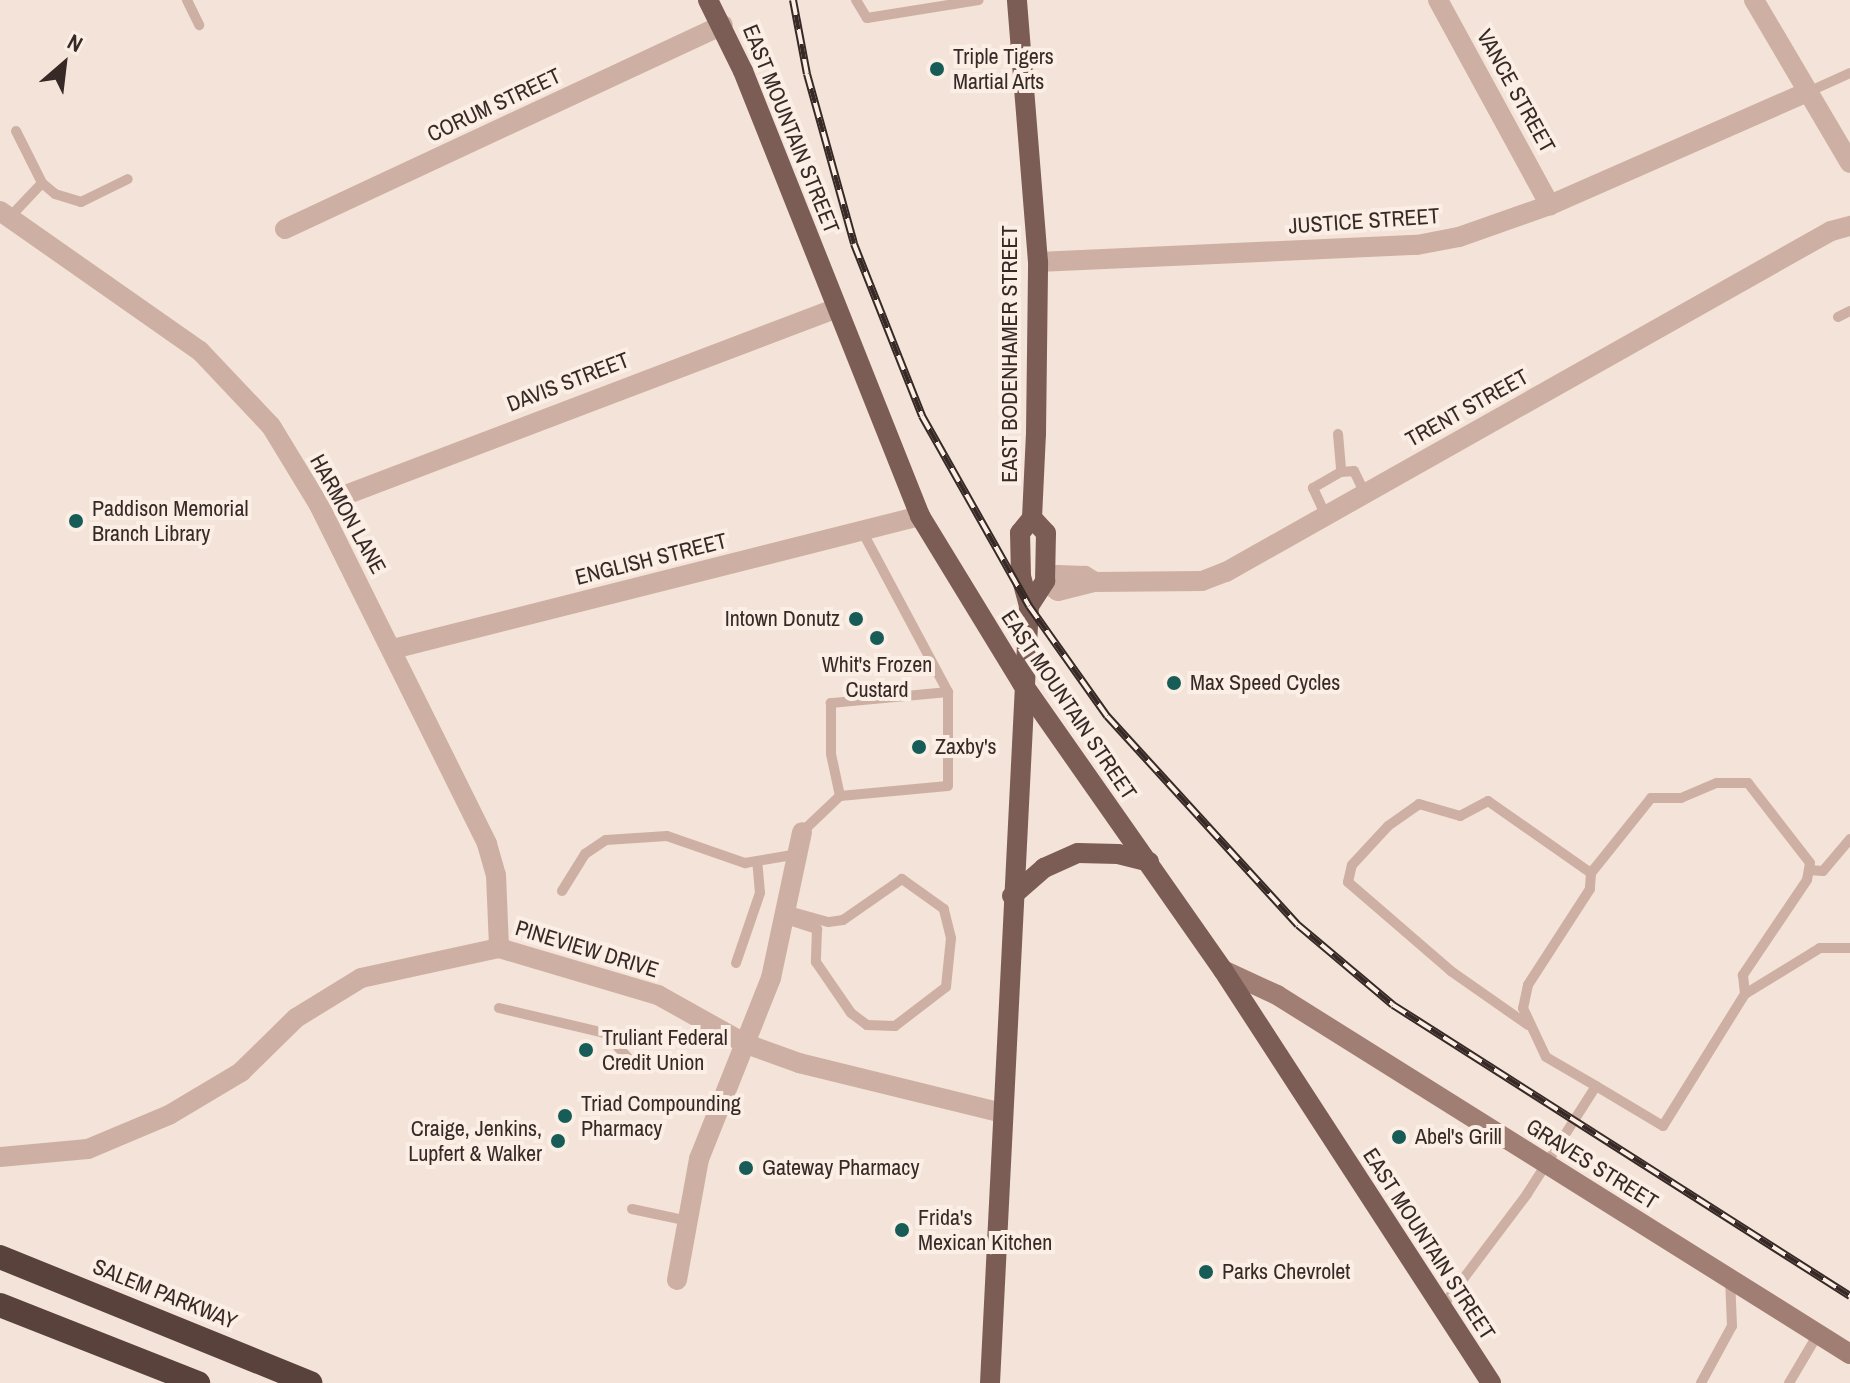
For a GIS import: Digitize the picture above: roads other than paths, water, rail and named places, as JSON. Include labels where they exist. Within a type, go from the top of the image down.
[{"type":"highway","name":"SALEM PARKWAY","points":[[0,1257],[310,1383]]},
{"type":"highway","points":[[0,1305],[198,1383]]},
{"type":"main road","name":"EAST MOUNTAIN STREET","points":[[708,0],[723,25],[920,516],[1022,683],[1223,970],[1491,1383]]},
{"type":"main road","name":"EAST BODENHAMER STREET","points":[[990,1383],[1022,683],[1029,606],[1021,576],[1020,533],[1032,518],[1038,262],[1017,0]]},
{"type":"main road","name":"EAST BODENHAMER STREET","points":[[1029,606],[1045,581],[1046,533],[1032,518]]},
{"type":"main road","points":[[1012,896],[1044,868],[1078,853],[1118,854],[1149,862]]},
{"type":"street","name":"VANCE STREET","points":[[1438,0],[1550,205]]},
{"type":"street","points":[[1754,0],[1850,163]]},
{"type":"street","name":"CORUM STREET","points":[[285,229],[723,25]]},
{"type":"street","name":"JUSTICE STREET","points":[[1038,262],[1417,245],[1492,228],[1808,92]]},
{"type":"street","name":"HARMON LANE","points":[[4,215],[200,351],[271,426],[319,505],[487,844],[496,875],[499,948]]},
{"type":"street","name":"TRENT STREET","points":[[1045,581],[1058,591],[1095,582],[1202,581],[1326,516],[1831,231],[1850,226]]},
{"type":"street","name":"DAVIS STREET","points":[[319,505],[837,308]]},
{"type":"street","name":"ENGLISH STREET","points":[[393,649],[920,516]]},
{"type":"street","points":[[677,1280],[699,1159],[771,978],[787,915],[802,832]]},
{"type":"street","name":"PINEVIEW DRIVE","points":[[0,1157],[88,1149],[169,1115],[241,1072],[296,1018],[361,978],[499,948],[658,995],[744,1043],[799,1063],[1002,1113]]},
{"type":"street","name":"GRAVES STREET","points":[[1223,970],[1277,995],[1850,1354]]},
{"type":"lane","points":[[187,0],[199,25]]},
{"type":"lane","points":[[856,0],[867,18],[979,0]]},
{"type":"lane","points":[[1808,92],[1850,73]]},
{"type":"lane","points":[[16,131],[42,183],[55,194],[81,202],[128,179]]},
{"type":"lane","points":[[4,215],[42,183]]},
{"type":"lane","points":[[1838,317],[1850,311]]},
{"type":"lane","points":[[1338,434],[1341,472]]},
{"type":"lane","points":[[1326,516],[1313,488],[1341,472],[1354,471],[1365,494]]},
{"type":"lane","points":[[802,832],[840,796],[948,786],[948,692],[862,531]]},
{"type":"lane","points":[[840,796],[831,754],[831,703],[948,692]]},
{"type":"lane","points":[[1745,994],[1743,975],[1809,870],[1810,863],[1748,783],[1739,781],[1717,783],[1681,798],[1651,798],[1591,873],[1590,889],[1528,985],[1523,1008],[1528,1025],[1546,1057],[1663,1126],[1745,994],[1820,948],[1850,948]]},
{"type":"lane","points":[[1528,1025],[1451,971],[1348,882],[1352,865],[1388,826],[1419,804],[1460,816],[1488,801],[1591,873]]},
{"type":"lane","points":[[562,891],[585,854],[606,840],[667,836],[730,861],[757,861],[798,854]]},
{"type":"lane","points":[[1809,870],[1823,871],[1850,839]]},
{"type":"lane","points":[[736,963],[760,893],[757,861]]},
{"type":"lane","points":[[902,879],[944,909],[951,938],[946,987],[895,1026],[867,1025],[851,1013],[816,962],[817,929],[787,915],[828,922],[843,920],[902,879]]},
{"type":"lane","points":[[499,1008],[605,1033],[627,1057]]},
{"type":"lane","points":[[1442,1307],[1547,1164],[1596,1086]]},
{"type":"lane","points":[[632,1209],[688,1221]]},
{"type":"lane","points":[[1701,1383],[1732,1326],[1730,1279]]},
{"type":"lane","points":[[1789,1383],[1818,1334]]},
{"type":"railway","points":[[793,0],[807,74],[854,244],[922,416],[1029,606],[1107,716],[1298,925],[1393,1005],[1850,1296]]},
{"type":"place","name":"Triple Tigers Martial Arts","points":[[937,69]]},
{"type":"place","name":"Paddison Memorial Branch Library","points":[[76,521]]},
{"type":"place","name":"Intown Donutz","points":[[856,619]]},
{"type":"place","name":"Whit's Frozen Custard","points":[[877,638]]},
{"type":"place","name":"Max Speed Cycles","points":[[1174,683]]},
{"type":"place","name":"Zaxby's","points":[[919,747]]},
{"type":"place","name":"Truliant Federal Credit Union","points":[[586,1050]]},
{"type":"place","name":"Triad Compounding Pharmacy","points":[[565,1116]]},
{"type":"place","name":"Abel's Grill","points":[[1399,1137]]},
{"type":"place","name":"Craige, Jenkins, Lupfert & Walker","points":[[558,1141]]},
{"type":"place","name":"Gateway Pharmacy","points":[[746,1168]]},
{"type":"place","name":"Frida's Mexican Kitchen","points":[[902,1230]]},
{"type":"place","name":"Parks Chevrolet","points":[[1206,1272]]}]
